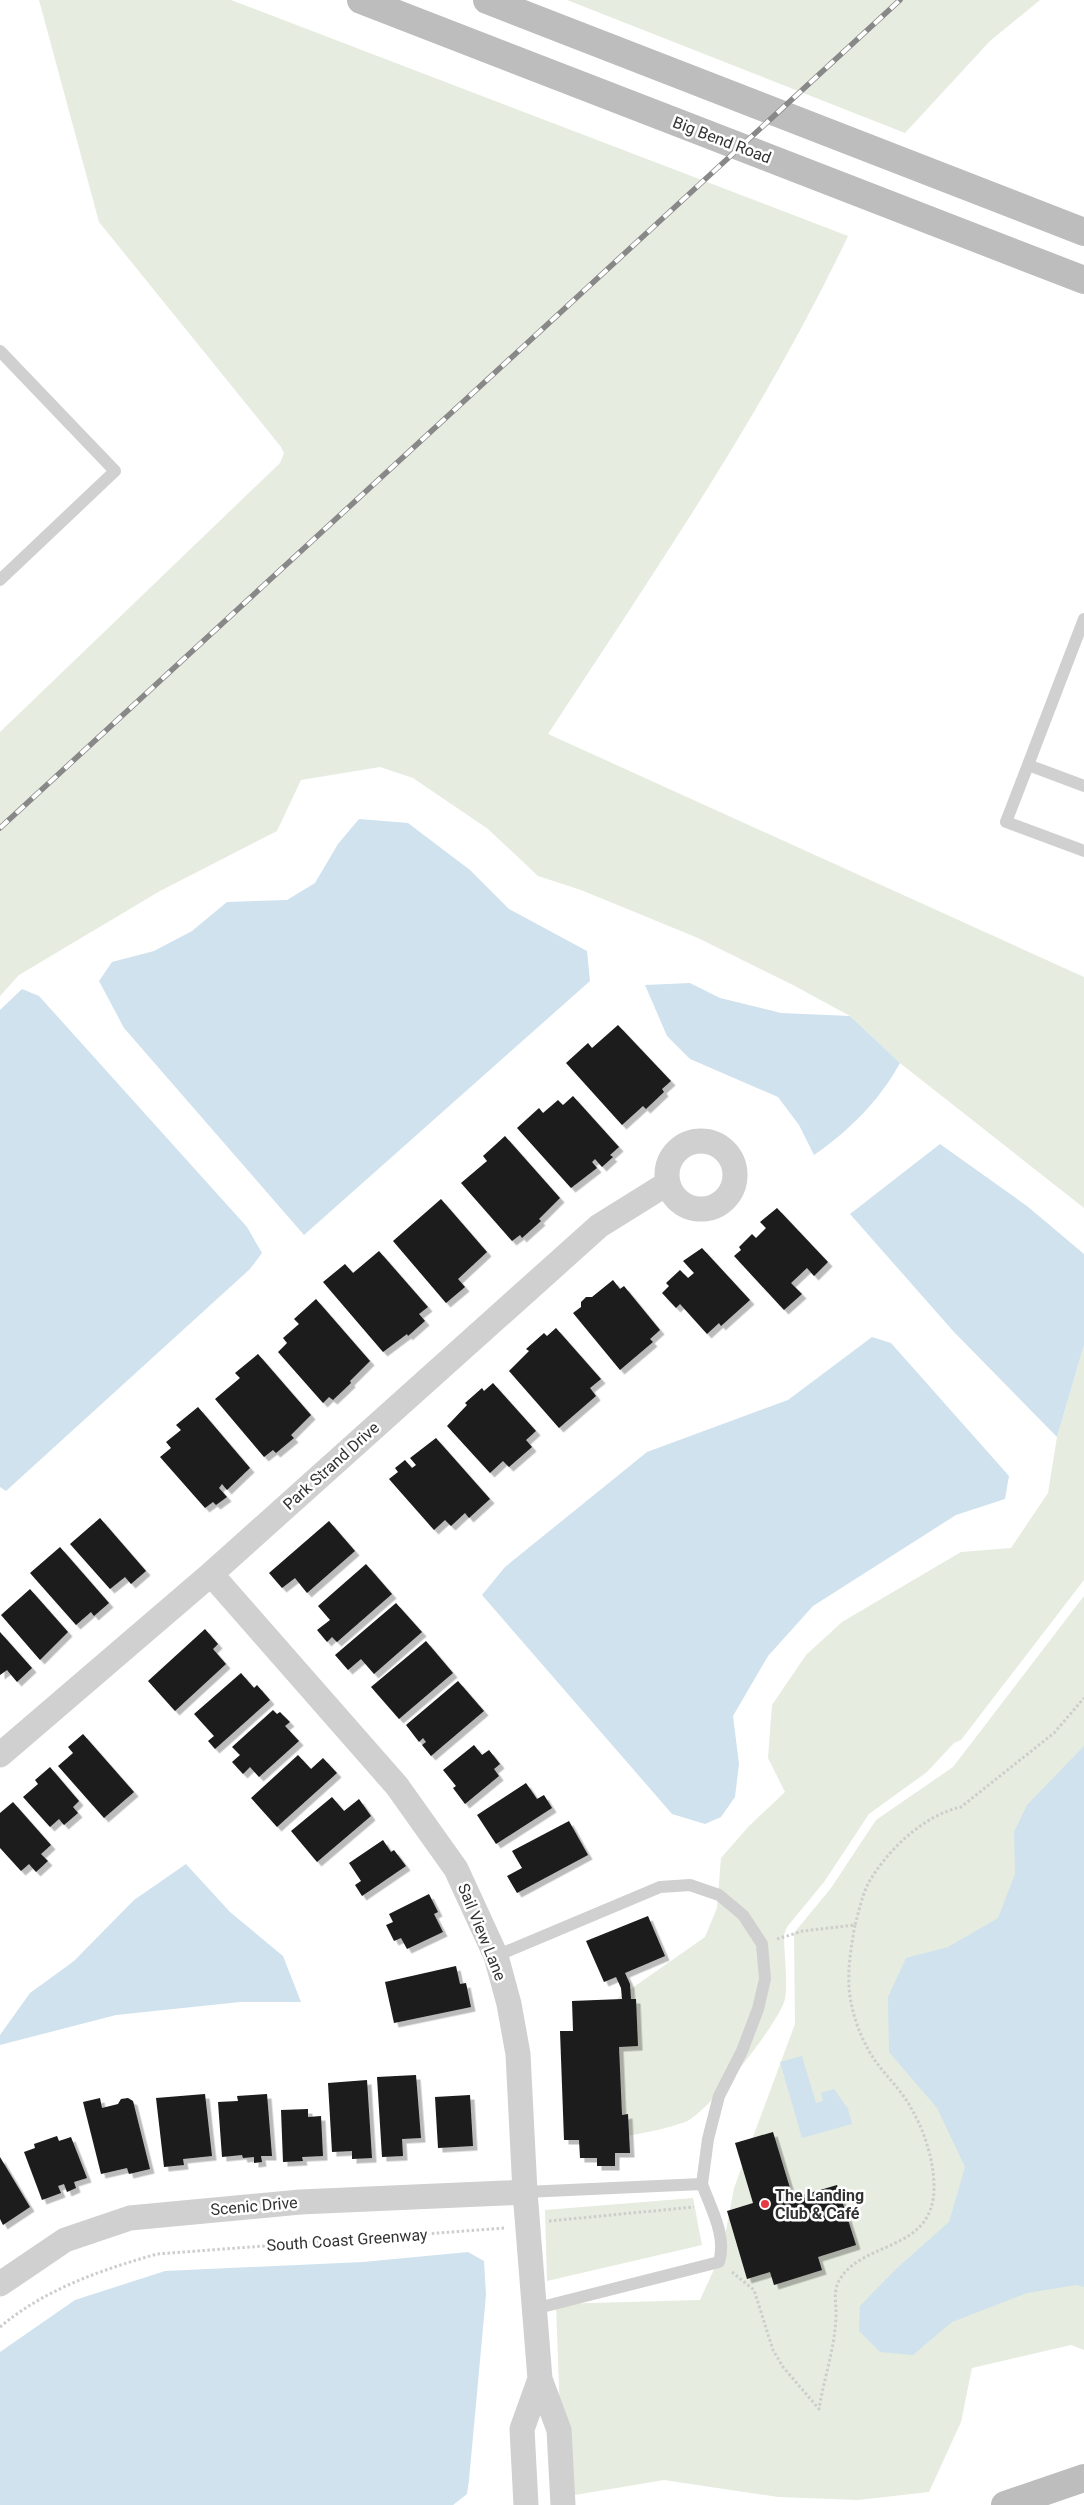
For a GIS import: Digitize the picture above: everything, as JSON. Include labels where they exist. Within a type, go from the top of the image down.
[{"type":"main road","name":"Big Bend Road","points":[[360,0],[1084,280]]},
{"type":"main road","points":[[486,0],[1084,232]]},
{"type":"main road","points":[[1005,2505],[1084,2478]]},
{"type":"street","name":"Park Strand Drive","points":[[0,1754],[211,1574],[599,1226],[668,1184]]},
{"type":"street","name":"Sail View Lane","points":[[211,1574],[397,1786],[456,1869],[496,1956],[509,2004],[518,2054],[527,2223],[540,2379],[559,2430],[563,2505]]},
{"type":"street","name":"Scenic Drive","points":[[0,2284],[66,2240],[130,2218],[300,2202],[525,2192]]},
{"type":"street","name":"Sail View Lane","points":[[526,2505],[522,2429],[540,2379]]},
{"type":"lane","points":[[0,351],[116,471],[0,580]]},
{"type":"lane","points":[[1084,619],[1006,822],[1084,851]]},
{"type":"lane","points":[[1028,765],[1084,786]]},
{"type":"lane","points":[[496,1956],[660,1887],[690,1885],[719,1895],[743,1916],[762,1944],[765,1979],[758,2009],[742,2051],[719,2096],[708,2139],[702,2184],[722,2238],[722,2252],[719,2262],[534,2309]]},
{"type":"lane","points":[[525,2192],[702,2184]]},
{"type":"path","points":[[719,2262],[754,2290],[773,2350],[783,2367],[819,2409],[823,2383],[833,2347],[835,2288],[840,2278],[859,2260],[899,2243],[917,2228],[931,2204],[934,2188],[927,2143],[911,2107],[875,2061],[852,2010],[848,1977],[855,1925],[868,1885],[887,1856],[912,1833],[946,1810],[961,1806],[1054,1733],[1084,1698]]},
{"type":"path","points":[[762,1944],[803,1931],[855,1925]]},
{"type":"path","name":"South Coast Greenway","points":[[0,2327],[53,2292],[104,2269],[157,2254],[494,2230],[527,2223],[710,2206]]},
{"type":"shaded area","points":[[39,0],[231,0],[848,236],[816,301],[745,428],[668,551],[548,734],[1084,977],[1084,1208],[900,1063],[850,1016],[793,985],[698,938],[581,890],[538,876],[488,829],[413,778],[380,767],[301,780],[277,831],[160,891],[19,975],[0,996],[0,732],[280,463],[284,453],[99,222]]},
{"type":"shaded area","points":[[567,0],[1040,0],[990,41],[905,133]]},
{"type":"shaded area","points":[[1084,1345],[1084,1580],[961,1740],[954,1743],[927,1772],[869,1814],[824,1882],[787,1927],[784,1935],[785,1999],[780,2011],[757,2046],[725,2086],[709,2103],[685,2122],[621,2137],[581,2142],[590,2057],[618,1998],[705,1937],[717,1908],[721,1858],[749,1826],[785,1792],[768,1758],[772,1705],[806,1655],[842,1622],[961,1552],[1011,1548],[1048,1493],[1057,1437]]},
{"type":"shaded area","points":[[1084,1596],[1084,2350],[1071,2345],[972,2368],[961,2422],[929,2492],[858,2500],[778,2497],[664,2480],[563,2497],[556,2304],[700,2300],[722,2252],[734,2188],[795,2024],[794,1933],[831,1888],[876,1820],[953,1767]]},
{"type":"shaded area","points":[[693,2198],[702,2245],[547,2281],[545,2210]]},
{"type":"water","points":[[359,819],[408,823],[470,870],[509,909],[587,951],[590,981],[304,1235],[124,1028],[99,981],[112,962],[154,951],[192,931],[227,902],[287,900],[315,883],[338,844]]},
{"type":"water","points":[[690,983],[720,998],[781,1013],[850,1016],[900,1063],[883,1090],[863,1114],[814,1155],[799,1125],[778,1097],[690,1059],[667,1036],[645,985]]},
{"type":"water","points":[[22,989],[39,996],[247,1227],[262,1253],[250,1269],[6,1491],[0,1487],[0,1010]]},
{"type":"water","points":[[940,1144],[1027,1206],[1084,1254],[1084,1345],[1057,1437],[954,1332],[850,1214]]},
{"type":"water","points":[[872,1337],[891,1343],[1009,1476],[1005,1499],[956,1515],[813,1606],[768,1656],[733,1716],[739,1764],[735,1797],[721,1817],[705,1824],[672,1814],[482,1595],[505,1567],[647,1452],[788,1400]]},
{"type":"water","points":[[1084,1746],[1084,2287],[1076,2285],[1027,2293],[952,2322],[913,2355],[880,2352],[859,2331],[860,2306],[896,2269],[949,2222],[965,2167],[937,2108],[889,2052],[888,1997],[906,1958],[948,1947],[998,1918],[1015,1874],[1014,1832],[1027,1805]]},
{"type":"water","points":[[186,1864],[230,1912],[283,1956],[301,2002],[240,2002],[116,2015],[0,2045],[0,2035],[30,1993],[74,1961],[134,1900]]},
{"type":"water","points":[[802,2056],[816,2103],[823,2101],[821,2093],[834,2089],[848,2109],[852,2124],[802,2138],[780,2062]]},
{"type":"water","points":[[468,2252],[484,2261],[486,2295],[467,2494],[453,2505],[0,2505],[0,2352],[75,2300],[165,2271],[363,2262]]},
{"type":"building","points":[[618,1025],[671,1081],[662,1089],[664,1092],[646,1109],[643,1106],[622,1125],[566,1063],[588,1043],[592,1048]]},
{"type":"building","points":[[573,1096],[619,1147],[610,1155],[613,1157],[602,1167],[595,1159],[592,1162],[597,1168],[571,1188],[517,1128],[539,1108],[543,1113],[558,1100],[563,1105]]},
{"type":"building","points":[[505,1136],[560,1198],[539,1219],[541,1221],[522,1238],[520,1235],[512,1241],[461,1183],[487,1161],[483,1156]]},
{"type":"building","points":[[441,1199],[487,1252],[458,1279],[465,1287],[446,1303],[393,1241]]},
{"type":"building","points":[[777,1208],[828,1262],[814,1276],[807,1268],[791,1283],[802,1294],[784,1310],[734,1256],[741,1250],[739,1247],[752,1234],[756,1238],[766,1228],[760,1222]]},
{"type":"building","points":[[702,1248],[750,1300],[721,1326],[719,1323],[707,1334],[680,1304],[676,1308],[662,1293],[669,1286],[666,1283],[680,1270],[688,1278],[694,1273],[683,1261]]},
{"type":"building","points":[[379,1251],[428,1307],[419,1314],[425,1321],[408,1336],[407,1334],[383,1352],[323,1282],[345,1264],[353,1273]]},
{"type":"building","points":[[613,1280],[620,1289],[624,1286],[660,1330],[650,1339],[653,1342],[620,1370],[573,1313],[581,1307],[581,1302],[586,1297],[592,1297]]},
{"type":"building","points":[[316,1299],[370,1361],[333,1400],[329,1397],[323,1403],[278,1352],[287,1343],[283,1338],[299,1324],[294,1319]]},
{"type":"building","points":[[556,1328],[601,1379],[590,1388],[596,1396],[559,1428],[509,1371],[529,1351],[526,1349],[544,1333],[547,1336]]},
{"type":"building","points":[[258,1354],[311,1415],[291,1435],[294,1438],[276,1453],[273,1450],[264,1457],[215,1399],[240,1378],[235,1373]]},
{"type":"building","points":[[493,1383],[536,1431],[526,1440],[532,1447],[509,1467],[503,1461],[490,1473],[447,1426],[467,1405],[465,1403],[482,1388],[484,1391]]},
{"type":"building","points":[[198,1407],[250,1468],[227,1490],[222,1484],[219,1488],[227,1497],[216,1505],[213,1502],[205,1508],[160,1457],[171,1448],[166,1442],[181,1430],[176,1425]]},
{"type":"building","points":[[436,1438],[490,1499],[469,1518],[465,1513],[451,1526],[445,1520],[434,1530],[389,1479],[398,1472],[395,1468],[405,1460],[412,1468],[416,1465],[410,1458]]},
{"type":"building","points":[[100,1518],[146,1571],[131,1584],[125,1577],[110,1589],[70,1544]]},
{"type":"building","points":[[329,1521],[355,1551],[307,1593],[295,1578],[282,1588],[269,1573]]},
{"type":"building","points":[[60,1547],[109,1603],[94,1616],[91,1612],[76,1625],[30,1573]]},
{"type":"building","points":[[366,1564],[392,1594],[337,1642],[332,1637],[327,1642],[317,1630],[330,1620],[318,1606]]},
{"type":"building","points":[[30,1589],[68,1632],[40,1660],[1,1615]]},
{"type":"building","points":[[396,1603],[422,1632],[374,1674],[361,1659],[348,1670],[335,1655]]},
{"type":"building","points":[[205,1629],[218,1644],[213,1649],[226,1664],[175,1711],[148,1681]]},
{"type":"building","points":[[0,1632],[32,1668],[17,1682],[7,1670],[0,1675]]},
{"type":"building","points":[[426,1641],[453,1673],[399,1719],[371,1687]]},
{"type":"building","points":[[241,1673],[254,1688],[257,1685],[270,1700],[215,1749],[208,1741],[214,1736],[194,1714]]},
{"type":"building","points":[[458,1681],[484,1711],[431,1756],[422,1745],[426,1742],[423,1738],[419,1742],[406,1725]]},
{"type":"building","points":[[273,1710],[277,1714],[280,1712],[290,1722],[285,1726],[299,1741],[259,1777],[250,1767],[243,1774],[232,1762],[240,1755],[232,1747]]},
{"type":"building","points":[[83,1734],[134,1792],[104,1818],[58,1766],[73,1753],[68,1747]]},
{"type":"building","points":[[474,1745],[482,1755],[489,1750],[500,1764],[494,1769],[499,1776],[465,1804],[453,1788],[456,1786],[443,1770]]},
{"type":"building","points":[[298,1755],[311,1769],[323,1758],[337,1773],[277,1827],[251,1798]]},
{"type":"building","points":[[50,1767],[79,1801],[73,1807],[78,1813],[64,1825],[59,1819],[50,1827],[23,1797],[38,1784],[35,1780]]},
{"type":"building","points":[[526,1783],[537,1799],[544,1795],[552,1808],[496,1844],[477,1815]]},
{"type":"building","points":[[332,1797],[344,1811],[359,1799],[371,1816],[317,1862],[291,1831]]},
{"type":"building","points":[[13,1802],[51,1845],[41,1854],[48,1861],[36,1872],[29,1864],[21,1871],[0,1848],[0,1813]]},
{"type":"building","points":[[569,1821],[588,1855],[517,1893],[507,1876],[522,1868],[512,1851]]},
{"type":"building","points":[[383,1840],[391,1852],[394,1850],[406,1866],[362,1896],[355,1885],[361,1881],[349,1863]]},
{"type":"building","points":[[429,1894],[438,1912],[434,1914],[443,1932],[407,1949],[401,1938],[394,1941],[386,1925],[393,1922],[389,1914]]},
{"type":"building","points":[[648,1916],[665,1956],[625,1973],[630,1984],[631,1999],[636,1999],[638,2046],[619,2047],[622,2115],[628,2114],[630,2153],[615,2153],[615,2166],[597,2166],[597,2158],[580,2158],[579,2140],[564,2140],[560,2031],[573,2031],[572,2001],[622,1999],[621,1988],[616,1977],[604,1982],[586,1941]]},
{"type":"building","points":[[456,1966],[460,1984],[466,1983],[471,2007],[394,2023],[385,1982]]},
{"type":"building","points":[[416,2075],[421,2138],[402,2139],[403,2156],[382,2157],[377,2077]]},
{"type":"building","points":[[367,2080],[372,2158],[352,2159],[352,2151],[332,2152],[328,2083]]},
{"type":"building","points":[[205,2094],[212,2156],[183,2159],[184,2165],[164,2167],[156,2098]]},
{"type":"building","points":[[267,2094],[272,2156],[261,2156],[262,2162],[254,2163],[254,2157],[243,2158],[242,2155],[222,2157],[218,2102],[238,2101],[237,2096]]},
{"type":"building","points":[[470,2095],[473,2146],[438,2148],[435,2097]]},
{"type":"building","points":[[100,2098],[102,2108],[118,2104],[121,2099],[128,2098],[133,2101],[150,2169],[129,2174],[127,2168],[101,2174],[83,2102]]},
{"type":"building","points":[[308,2109],[308,2117],[321,2116],[323,2156],[302,2157],[303,2161],[283,2162],[281,2110]]},
{"type":"building","points":[[773,2132],[793,2198],[837,2185],[856,2245],[818,2257],[822,2270],[774,2285],[770,2272],[747,2279],[727,2211],[753,2203],[735,2143]]},
{"type":"building","points":[[57,2136],[59,2141],[71,2137],[87,2178],[74,2182],[76,2188],[67,2192],[64,2184],[58,2186],[61,2193],[42,2200],[24,2152],[35,2148],[34,2144]]},
{"type":"building","points":[[0,2157],[30,2207],[3,2225],[0,2219]]},
{"type":"railway","points":[[0,828],[900,0]]},
{"type":"place","name":"The Landing Club & Café","points":[[765,2204]]}]
